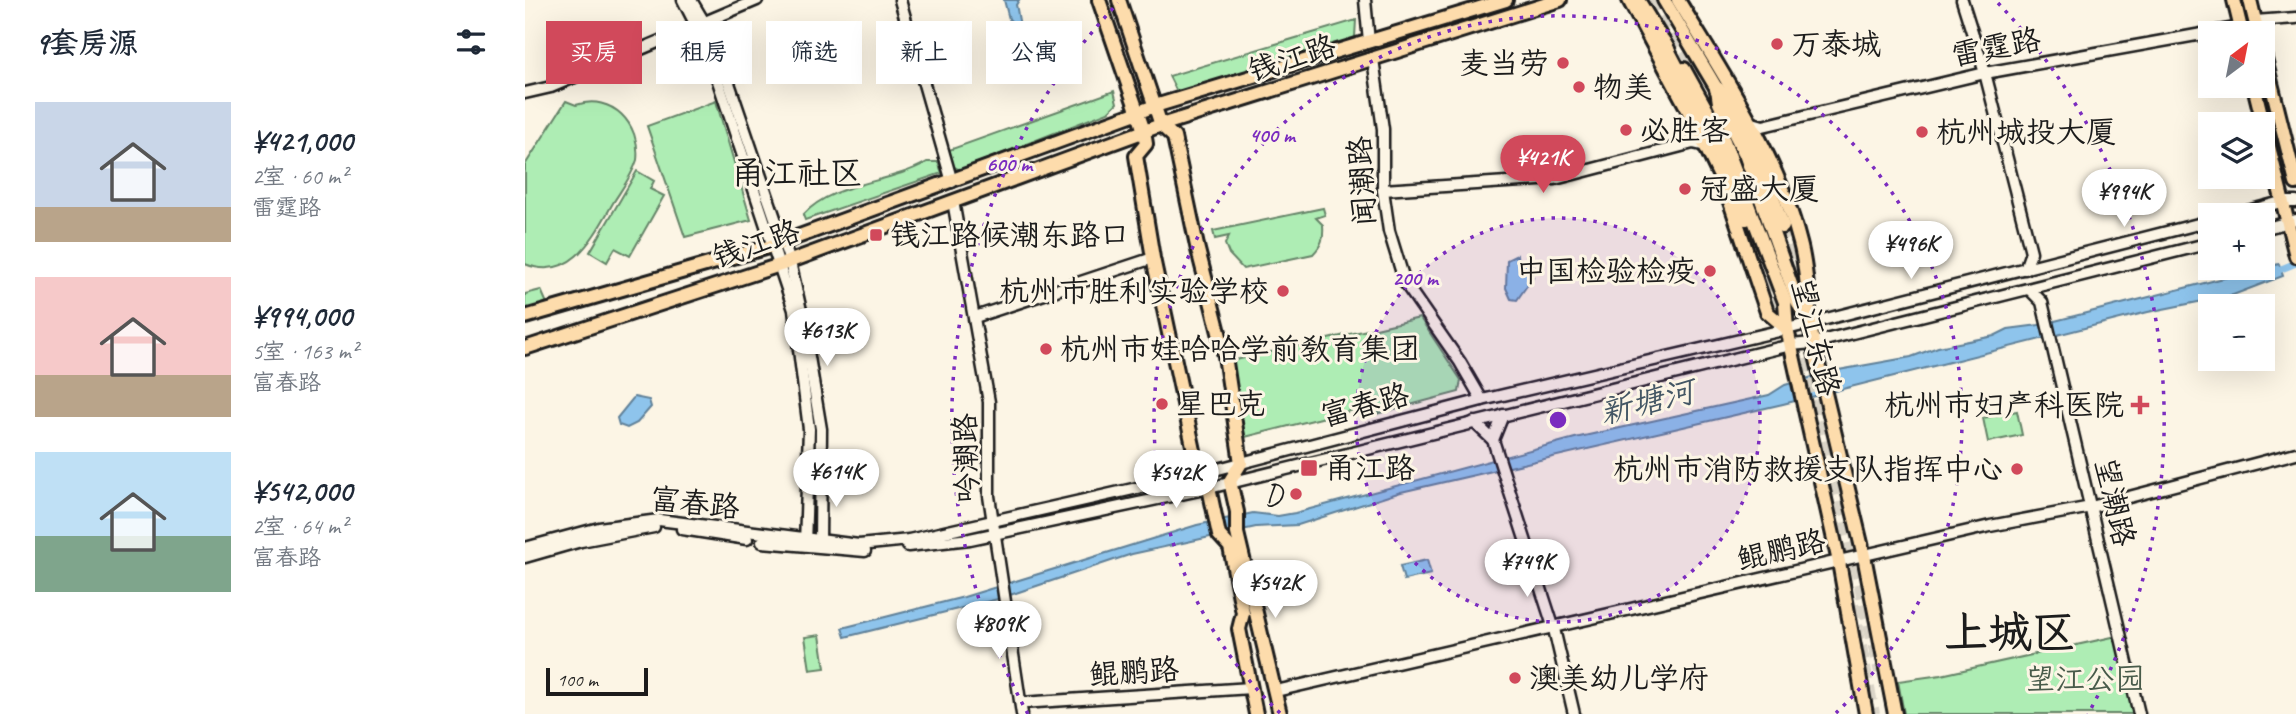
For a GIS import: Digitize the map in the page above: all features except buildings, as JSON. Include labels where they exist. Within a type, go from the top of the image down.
[{"type":"highway","points":[[1663,42],[1711,136],[1745,218]]},
{"type":"highway","points":[[1717,89],[1729,103],[1745,136],[1782,226]]},
{"type":"main road","points":[[1099,0],[1144,131],[1146,144],[1136,156],[1153,258],[1199,474],[1209,488],[1219,535],[1230,547],[1243,613],[1239,629],[1256,714]]},
{"type":"main road","points":[[1119,0],[1161,125],[1174,136],[1197,246],[1225,356],[1241,463],[1230,481],[1237,512],[1237,533],[1280,714]]},
{"type":"main road","name":"钱江路","points":[[525,317],[780,243],[1155,106],[1506,0]]},
{"type":"main road","name":"钱江路","points":[[525,348],[785,263],[1161,125],[1560,0]]},
{"type":"main road","points":[[1629,0],[1738,221],[1767,312],[1787,328]]},
{"type":"main road","name":"望江东路","points":[[1638,0],[1663,42],[1685,70],[1724,141],[1785,302],[1787,328],[1839,562],[1866,714]]},
{"type":"main road","name":"望江东路","points":[[1664,0],[1717,89],[1719,103],[1745,154],[1798,304],[1809,321],[1826,406],[1864,556],[1895,714]]},
{"type":"main road","points":[[1678,0],[1760,141],[1800,243],[1811,303],[1809,321]]},
{"type":"main road","points":[[2234,0],[2240,21]]},
{"type":"main road","points":[[2251,0],[2256,21]]},
{"type":"main road","points":[[2258,98],[2281,202],[2291,221],[2296,255]]},
{"type":"main road","points":[[2275,98],[2296,183]]},
{"type":"street","points":[[683,0],[699,21]]},
{"type":"street","points":[[691,0],[699,21]]},
{"type":"street","points":[[705,21],[757,0]]},
{"type":"street","points":[[900,0],[952,182]]},
{"type":"street","points":[[1365,0],[1369,42]]},
{"type":"street","points":[[1962,0],[1985,73],[2031,252],[2044,264]]},
{"type":"street","points":[[2275,23],[2296,18]]},
{"type":"street","name":"雷霆路","points":[[1749,122],[1763,126],[1985,73],[2198,37]]},
{"type":"street","points":[[525,93],[551,87],[656,42]]},
{"type":"street","name":"闻潮路","points":[[1373,60],[1383,129],[1383,190],[1389,232],[1405,283],[1460,362],[1482,400]]},
{"type":"street","points":[[729,84],[780,243],[794,310],[809,429],[805,544]]},
{"type":"street","points":[[1760,141],[1763,126]]},
{"type":"street","points":[[1383,190],[1555,179],[1699,140]]},
{"type":"street","name":"吟潮路","points":[[953,201],[989,402],[989,496],[1022,714]]},
{"type":"street","points":[[2275,204],[2296,202]]},
{"type":"street","name":"富春路","points":[[995,528],[1482,400],[1787,328],[2198,224]]},
{"type":"street","name":"富春路","points":[[525,557],[647,527],[820,544],[858,552],[995,528],[1209,488],[1791,345],[1812,343],[2198,246]]},
{"type":"street","points":[[2025,269],[2031,252]]},
{"type":"street","points":[[975,317],[1153,258]]},
{"type":"street","points":[[785,263],[802,315],[821,429],[820,544]]},
{"type":"street","points":[[2043,305],[2049,284]]},
{"type":"street","points":[[2029,289],[2043,305]]},
{"type":"street","name":"望潮路","points":[[2043,305],[2139,714]]},
{"type":"street","points":[[1493,440],[1503,415]]},
{"type":"street","points":[[1473,422],[1493,440],[1498,453],[1554,629],[1574,714]]},
{"type":"street","name":"鲲鹏路","points":[[1276,691],[1554,629],[2037,515],[2091,507],[2296,453]]},
{"type":"street","name":"富春路","points":[[525,548],[599,528],[659,520],[805,544]]},
{"type":"street","name":"鲲鹏路","points":[[1021,703],[1251,688]]},
{"type":"green space","points":[[1356,20],[1355,37],[1348,41],[1184,91],[1176,90],[1169,76]]},
{"type":"green space","points":[[1114,91],[1117,103],[1108,112],[960,170],[954,167],[949,150]]},
{"type":"green space","points":[[566,101],[576,105],[601,103],[621,114],[634,135],[637,160],[598,229],[580,253],[556,267],[541,268],[525,264],[525,165]]},
{"type":"green space","points":[[716,101],[751,220],[685,237],[647,126]]},
{"type":"green space","points":[[927,162],[938,162],[942,173],[805,220],[803,215],[829,196],[896,175]]},
{"type":"green space","points":[[637,171],[654,181],[650,189],[664,196],[630,256],[615,248],[607,262],[590,252]]},
{"type":"green space","points":[[1323,208],[1325,215],[1316,218],[1323,225],[1323,238],[1313,254],[1243,269],[1229,254],[1225,244],[1229,236],[1215,239],[1213,231]]},
{"type":"green space","points":[[541,290],[549,308],[525,315],[525,294]]},
{"type":"green space","points":[[1420,318],[1461,380],[1459,392],[1376,414],[1373,405],[1245,437],[1231,361]]},
{"type":"green space","points":[[2017,411],[2022,435],[1988,442],[1983,418]]},
{"type":"green space","points":[[820,635],[825,668],[810,670],[805,637]]},
{"type":"green space","name":"望江公园","points":[[2117,636],[2133,714],[1904,714],[1898,681],[1941,675]]},
{"type":"water","points":[[1004,0],[1019,0],[1016,5],[1019,21],[1009,19]]},
{"type":"water","points":[[1517,255],[1518,263],[1531,262],[1533,266],[1528,273],[1533,277],[1517,300],[1511,299],[1506,288],[1507,260]]},
{"type":"water","points":[[2279,264],[2283,276],[2275,279],[2275,265]]},
{"type":"water","points":[[2216,280],[2272,280],[2236,294],[2198,294],[2198,302],[2148,312],[1783,404],[1401,492],[1298,525],[1256,527],[1132,554],[998,599],[845,637],[842,628],[964,597],[1197,525],[1253,513],[1278,516],[1295,513],[1575,438],[1769,395],[1785,385],[1833,371],[1911,357],[1938,347],[1994,336],[2008,329],[2039,325]]},
{"type":"water","points":[[634,397],[649,400],[651,407],[637,423],[627,428],[619,425],[617,418]]},
{"type":"water","points":[[1427,560],[1431,574],[1404,580],[1400,566]]},
{"type":"waterway","name":"新塘河","points":[[2275,272],[2296,263]]},
{"type":"tunnel","points":[[1648,0],[1695,78]]},
{"type":"tunnel","points":[[1746,218],[1788,357]]},
{"type":"tunnel","points":[[1782,226],[1806,302]]},
{"type":"tunnel","points":[[1793,297],[1881,672]]},
{"type":"tunnel","points":[[1815,332],[1826,365],[1827,390]]},
{"type":"tunnel","points":[[1852,605],[1873,714]]},
{"type":"place","name":"万泰城","points":[[1777,44]]},
{"type":"place","name":"麦当劳","points":[[1563,63]]},
{"type":"place","name":"物美","points":[[1579,87]]},
{"type":"place","name":"必胜客","points":[[1626,130]]},
{"type":"place","name":"杭州城投大厦","points":[[1922,132]]},
{"type":"place","name":"冠盛大厦","points":[[1685,189]]},
{"type":"place","name":"钱江路候潮东路口","points":[[876,235]]},
{"type":"place","name":"中国检验检疫","points":[[1710,271]]},
{"type":"place","name":"杭州市胜利实验学校","points":[[1283,291]]},
{"type":"place","name":"杭州市娃哈哈学前教育集团","points":[[1046,349]]},
{"type":"place","name":"星巴克","points":[[1162,404]]},
{"type":"place","name":"杭州市妇产科医院","points":[[2140,405]]},
{"type":"place","name":"甬江路","points":[[1309,468]]},
{"type":"place","name":"杭州市消防救援支队指挥中心","points":[[2017,469]]},
{"type":"place","name":"D","points":[[1296,494]]},
{"type":"place","name":"澳美幼儿学府","points":[[1515,678]]},
{"type":"district","name":"甬江社区","points":[[797,173]]},
{"type":"district","name":"上城区","points":[[2010,632]]}]
